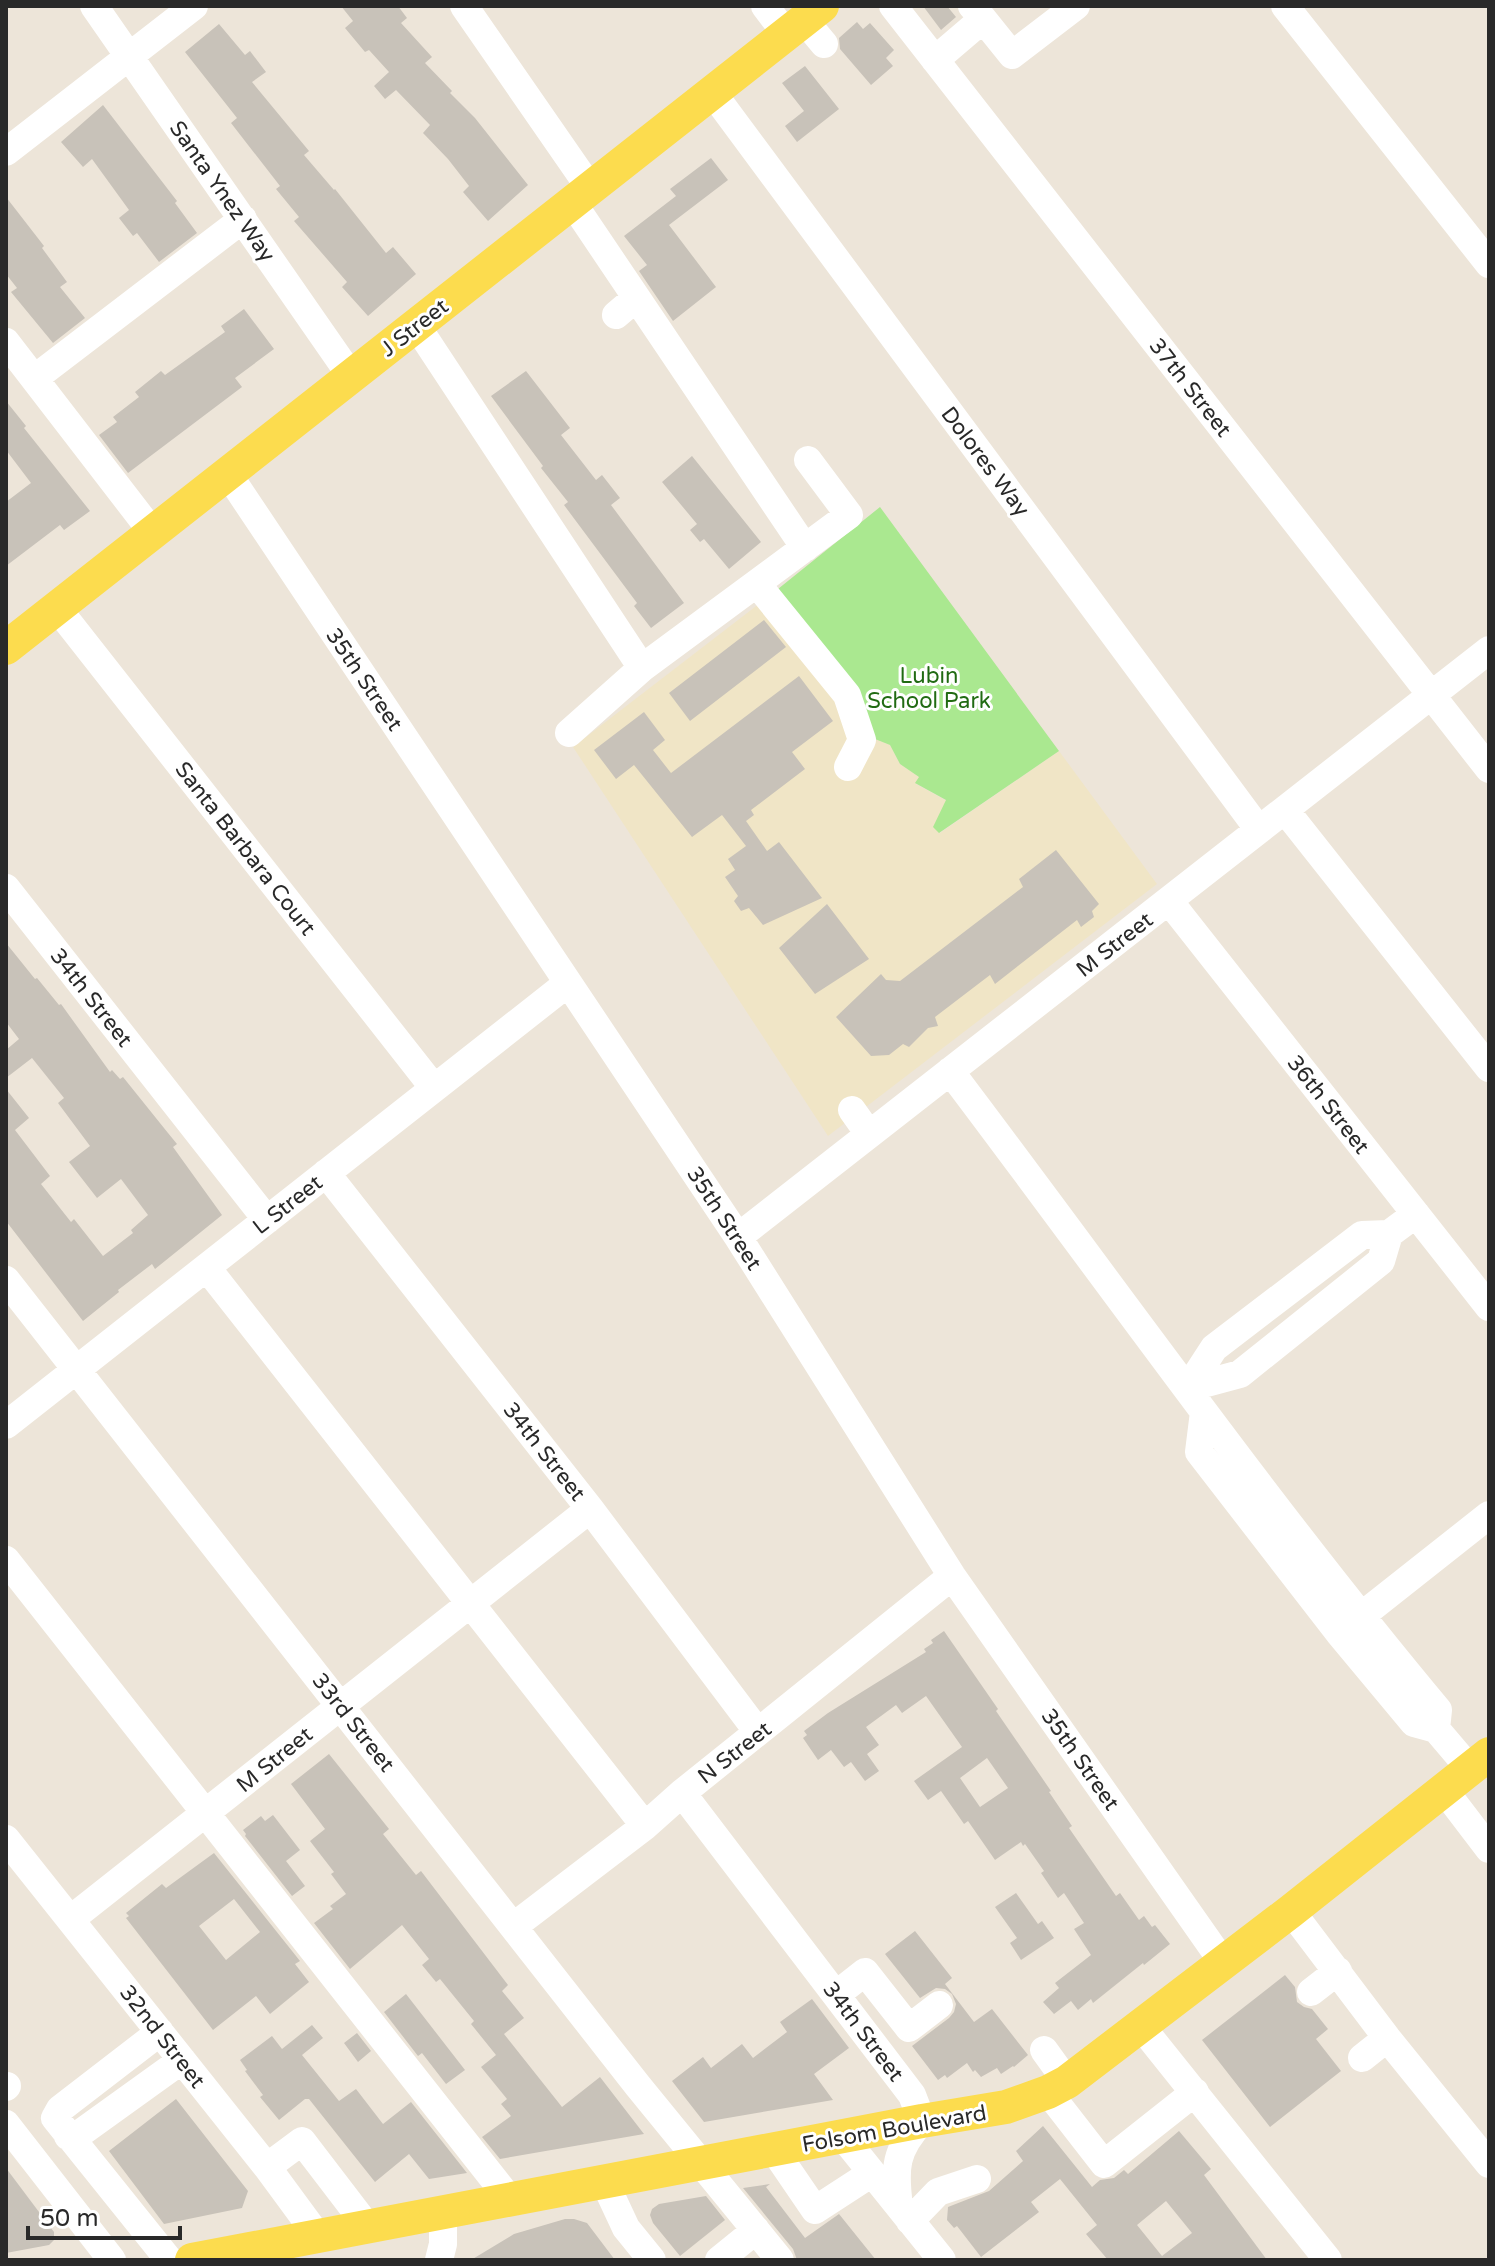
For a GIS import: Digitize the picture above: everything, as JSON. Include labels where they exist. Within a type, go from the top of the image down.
[{"type":"main road","name":"J Street","points":[[6,648],[712,92],[809,26]]},
{"type":"main road","name":"Folsom Boulevard","points":[[192,2260],[922,2121],[977,2114],[1057,2087],[1291,1911],[1468,1771]]},
{"type":"street","name":"Santa Ynez Way","points":[[94,6],[351,376]]},
{"type":"street","points":[[6,152],[194,6]]},
{"type":"street","points":[[464,6],[581,195],[626,306],[805,548]]},
{"type":"street","points":[[765,6],[809,26]]},
{"type":"street","name":"37th Street","points":[[893,6],[925,60],[1489,769]]},
{"type":"street","points":[[925,60],[978,13],[1012,55],[1076,6]]},
{"type":"street","points":[[1285,6],[1489,264]]},
{"type":"street","name":"Dolores Way","points":[[712,92],[1259,830]]},
{"type":"street","points":[[35,378],[243,219]]},
{"type":"street","points":[[416,325],[642,668]]},
{"type":"street","points":[[6,342],[153,533]]},
{"type":"street","points":[[569,733],[642,668],[849,515],[808,460]]},
{"type":"street","name":"35th Street","points":[[228,474],[738,1237],[952,1576],[1222,1961]]},
{"type":"street","points":[[757,584],[847,695],[862,740],[848,767]]},
{"type":"street","name":"Santa Barbara Court","points":[[57,608],[434,1088]]},
{"type":"street","name":"M Street","points":[[738,1237],[1489,650]]},
{"type":"street","points":[[1285,810],[1489,1068]]},
{"type":"street","name":"34th Street","points":[[6,888],[267,1220]]},
{"type":"street","name":"36th Street","points":[[1169,901],[1489,1307]]},
{"type":"street","name":"L Street","points":[[6,1425],[568,983]]},
{"type":"street","points":[[950,1071],[1204,1412],[1199,1452],[1349,1625],[1414,1723],[1436,1729],[1468,1771],[1489,1849]]},
{"type":"street","points":[[852,1110],[869,1134]]},
{"type":"street","name":"34th Street","points":[[326,1173],[590,1509],[758,1732]]},
{"type":"street","points":[[1188,1388],[1214,1348],[1362,1235],[1389,1234],[1416,1214]]},
{"type":"street","points":[[207,1268],[645,1826]]},
{"type":"street","name":"33rd Street","points":[[6,1280],[638,2086],[780,2260]]},
{"type":"street","name":"M Street","points":[[71,1919],[590,1509]]},
{"type":"street","points":[[1349,1625],[1489,1515]]},
{"type":"street","points":[[6,1560],[511,2201]]},
{"type":"street","name":"N Street","points":[[514,1926],[645,1826],[952,1576]]},
{"type":"street","name":"34th Street","points":[[682,1793],[880,2050],[912,2095],[922,2121]]},
{"type":"street","name":"32nd Street","points":[[7,1842],[267,2167],[317,2235]]},
{"type":"street","points":[[1291,1911],[1387,2038],[1489,2164]]},
{"type":"street","points":[[1311,1992],[1338,1971]]},
{"type":"street","points":[[837,1994],[865,1972],[909,2028]]},
{"type":"street","points":[[880,2050],[939,2005]]},
{"type":"street","points":[[1140,2025],[1328,2260]]},
{"type":"street","points":[[160,2032],[56,2112],[55,2118],[169,2260]]},
{"type":"street","points":[[1362,2058],[1387,2038]]},
{"type":"street","points":[[1044,2050],[1057,2087],[1104,2164],[1195,2092]]},
{"type":"street","points":[[68,2136],[75,2137],[182,2060]]},
{"type":"street","points":[[905,2214],[895,2175],[898,2155],[922,2121]]},
{"type":"street","points":[[6,2124],[112,2260]]},
{"type":"street","points":[[844,2138],[942,2260]]},
{"type":"street","points":[[267,2167],[302,2141],[367,2226]]},
{"type":"street","points":[[774,2150],[815,2210],[872,2173]]},
{"type":"street","points":[[905,2214],[938,2192],[977,2179]]},
{"type":"street","points":[[605,2183],[626,2228],[652,2260]]},
{"type":"street","points":[[439,2260],[443,2244],[443,2214]]},
{"type":"street","points":[[719,2260],[756,2230]]},
{"type":"shaded area","points":[[773,593],[870,737],[890,745],[900,764],[919,777],[916,784],[947,801],[934,826],[940,833],[1059,751],[1157,884],[828,1136],[573,747]]},
{"type":"green space","name":"Lubin School Park","points":[[880,507],[1059,751],[939,833],[933,827],[946,800],[915,783],[919,777],[900,764],[890,745],[870,737],[773,593]]},
{"type":"building","points":[[341,6],[398,6],[407,18],[401,23],[432,57],[425,63],[475,118],[528,185],[488,221],[463,192],[469,186],[423,133],[430,125],[396,90],[385,99],[374,86],[389,72],[369,50],[365,52],[345,28],[353,21]]},
{"type":"building","points":[[923,6],[947,6],[956,17],[941,30]]},
{"type":"building","points":[[857,22],[863,29],[870,23],[894,50],[886,58],[893,66],[871,85],[840,49],[839,38]]},
{"type":"building","points":[[219,24],[245,55],[250,51],[266,72],[252,82],[309,151],[304,155],[386,253],[393,247],[416,274],[368,316],[342,287],[347,282],[294,221],[299,217],[276,189],[280,186],[231,123],[237,118],[185,52]]},
{"type":"building","points":[[805,66],[839,109],[797,142],[785,126],[804,111],[782,83]]},
{"type":"building","points":[[103,105],[177,201],[175,203],[197,233],[159,262],[137,233],[133,236],[119,218],[129,210],[92,159],[83,167],[61,142]]},
{"type":"building","points":[[711,158],[728,180],[669,225],[716,287],[673,321],[639,271],[647,265],[624,236],[676,196],[670,189]]},
{"type":"building","points":[[6,197],[44,246],[42,248],[67,282],[60,287],[85,318],[53,343],[11,292],[17,288],[6,274]]},
{"type":"building","points":[[244,309],[274,349],[235,378],[242,387],[128,473],[99,435],[117,422],[113,417],[139,397],[135,392],[161,371],[165,375],[225,332],[221,326]]},
{"type":"building","points":[[526,371],[570,428],[561,435],[596,480],[602,475],[620,498],[611,505],[684,603],[651,628],[634,606],[637,603],[564,505],[568,502],[491,396]]},
{"type":"building","points":[[6,401],[90,511],[64,530],[60,525],[6,566],[6,502],[31,483],[6,450]]},
{"type":"building","points":[[692,456],[761,542],[729,569],[704,539],[700,542],[690,530],[697,524],[662,482]]},
{"type":"building","points":[[764,620],[786,647],[690,721],[669,693]]},
{"type":"building","points":[[799,676],[833,721],[792,752],[805,769],[751,810],[754,815],[746,821],[767,851],[779,842],[822,898],[763,925],[749,908],[741,911],[734,901],[738,896],[725,877],[735,870],[728,859],[746,846],[722,815],[692,837],[634,765],[616,779],[594,750],[644,712],[665,740],[653,750],[671,773]]},
{"type":"building","points":[[1056,850],[1099,904],[1092,911],[1094,917],[1081,927],[1077,920],[995,984],[990,975],[935,1017],[938,1026],[928,1028],[909,1047],[903,1044],[889,1055],[871,1056],[836,1017],[881,974],[886,980],[900,981],[1023,887],[1019,879]]},
{"type":"building","points":[[827,904],[869,959],[815,994],[779,948]]},
{"type":"building","points":[[6,943],[35,979],[61,1004],[110,1072],[112,1070],[120,1079],[123,1077],[177,1144],[173,1147],[222,1215],[155,1269],[152,1264],[83,1321],[6,1221],[6,1089],[29,1118],[15,1130],[50,1176],[41,1184],[103,1256],[133,1233],[131,1230],[148,1215],[121,1179],[97,1198],[69,1162],[90,1146],[58,1103],[64,1098],[32,1058],[6,1078],[6,1050],[19,1039],[6,1022]]},
{"type":"building","points":[[944,1631],[998,1709],[996,1711],[1072,1826],[1069,1828],[1116,1896],[1120,1893],[1139,1920],[1144,1916],[1170,1944],[1093,2003],[1091,1999],[1078,2010],[1071,2001],[1054,2014],[1043,2002],[1059,1988],[1055,1983],[1091,1955],[1074,1929],[1084,1923],[1064,1893],[1058,1898],[1025,1844],[1023,1846],[1021,1842],[995,1860],[968,1821],[964,1824],[941,1791],[928,1800],[914,1781],[962,1747],[926,1696],[902,1713],[896,1705],[866,1727],[879,1745],[867,1754],[879,1771],[865,1781],[851,1762],[844,1767],[831,1750],[818,1760],[803,1738],[807,1735],[804,1731],[828,1713],[926,1652],[924,1649],[933,1643],[931,1640]],"holes":[[[987,1758],[1008,1788],[980,1807],[960,1778]]]},
{"type":"building","points":[[329,1754],[389,1829],[383,1834],[416,1875],[421,1871],[508,1985],[502,1991],[524,2018],[504,2034],[562,2107],[600,2077],[644,2134],[500,2159],[482,2137],[511,2116],[501,2104],[507,2099],[481,2067],[496,2055],[471,2024],[474,2021],[440,1979],[436,1982],[422,1965],[429,1959],[402,1925],[350,1969],[314,1923],[346,1894],[331,1874],[334,1872],[310,1841],[325,1829],[291,1784]]},
{"type":"building","points":[[273,1815],[300,1850],[286,1861],[305,1886],[292,1896],[243,1830],[261,1816],[265,1821]]},
{"type":"building","points":[[214,1853],[300,1961],[295,1964],[309,1982],[270,2014],[256,1996],[213,2030],[126,1918],[129,1916],[126,1913],[162,1884],[166,1888]],"holes":[[[234,1899],[260,1932],[226,1960],[199,1926]]]},
{"type":"building","points":[[1016,1893],[1038,1924],[1042,1921],[1054,1938],[1021,1960],[1010,1943],[1017,1938],[995,1907]]},
{"type":"building","points":[[915,1931],[952,1978],[945,1984],[974,2022],[992,2009],[1028,2055],[1014,2067],[1001,2074],[997,2068],[981,2077],[967,2063],[947,2078],[945,2075],[938,2080],[912,2046],[949,2018],[956,2004],[952,1994],[945,1989],[936,1988],[920,1998],[885,1954]]},
{"type":"building","points":[[1285,1975],[1295,1987],[1297,2002],[1312,2009],[1328,2029],[1316,2039],[1341,2071],[1270,2127],[1202,2040]]},
{"type":"building","points":[[406,1994],[465,2070],[446,2084],[422,2053],[418,2056],[384,2012]]},
{"type":"building","points":[[812,1999],[849,2048],[814,2074],[833,2100],[704,2122],[672,2081],[703,2057],[711,2068],[742,2044],[753,2058],[787,2032],[780,2022]]},
{"type":"building","points":[[312,2025],[323,2038],[302,2055],[339,2101],[356,2089],[383,2124],[411,2102],[467,2173],[429,2179],[409,2154],[375,2182],[309,2099],[279,2120],[260,2097],[263,2095],[240,2060],[272,2036],[282,2049]]},
{"type":"building","points":[[357,2033],[371,2051],[358,2062],[344,2043]]},
{"type":"building","points":[[176,2099],[248,2191],[242,2208],[164,2224],[109,2151]]},
{"type":"building","points":[[1043,2126],[1092,2187],[1100,2180],[1114,2178],[1124,2170],[1128,2174],[1179,2131],[1211,2169],[1204,2175],[1267,2260],[1108,2260],[1086,2234],[1097,2225],[1060,2179],[1031,2202],[1039,2212],[981,2257],[957,2226],[954,2228],[947,2220],[948,2207],[989,2191],[1023,2161],[1016,2151]],"holes":[[[1166,2201],[1192,2233],[1162,2256],[1137,2225]]]},
{"type":"building","points":[[6,2168],[54,2232],[54,2240],[49,2245],[6,2253]]},
{"type":"building","points":[[770,2184],[766,2187],[805,2238],[839,2214],[876,2260],[797,2260],[793,2249],[743,2188]]},
{"type":"building","points":[[706,2196],[725,2220],[680,2256],[653,2223],[650,2215],[652,2209],[659,2204]]},
{"type":"building","points":[[565,2219],[587,2223],[615,2260],[471,2260],[514,2234]]}]
